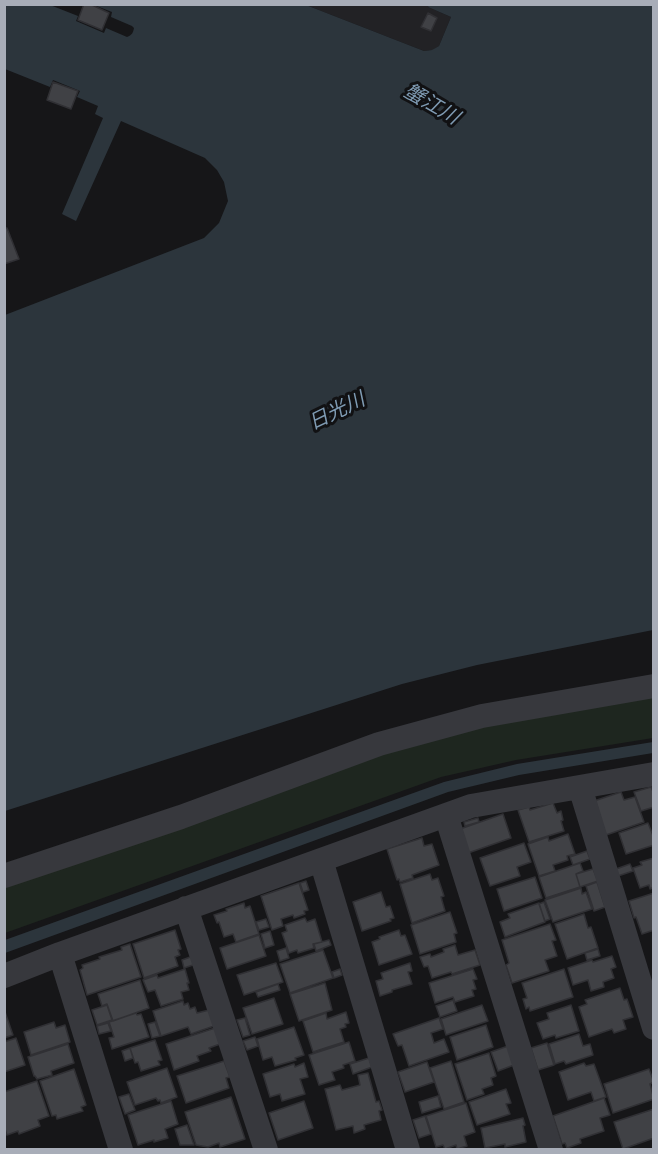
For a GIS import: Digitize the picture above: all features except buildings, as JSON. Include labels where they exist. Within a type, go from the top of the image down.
[{"type":"street","points":[[4,876],[181,817],[379,744],[482,716],[654,686]]},
{"type":"street","points":[[4,976],[471,806],[654,774]]},
{"type":"street","points":[[580,787],[654,1028]]},
{"type":"street","points":[[446,814],[551,1149]]},
{"type":"street","points":[[321,860],[408,1149]]},
{"type":"street","points":[[186,908],[266,1149]]},
{"type":"street","points":[[60,954],[121,1149]]},
{"type":"shaded area","points":[[306,5],[429,5],[428,7],[451,17],[439,46],[433,50],[424,51]]},
{"type":"shaded area","points":[[653,692],[653,738],[516,760],[441,777],[5,933],[4,888],[379,752],[493,722]]},
{"type":"water","points":[[4,5],[50,5],[78,16],[76,21],[104,33],[106,28],[127,37],[133,33],[132,26],[111,17],[112,12],[94,5],[306,5],[424,51],[439,46],[451,17],[428,7],[429,5],[653,5],[653,630],[477,665],[402,684],[5,811],[5,315],[204,238],[219,223],[228,201],[224,182],[217,170],[205,158],[121,121],[76,221],[62,214],[103,118],[95,114],[98,106],[77,97],[80,91],[53,80],[50,87],[5,69]]},
{"type":"water","points":[[653,742],[653,753],[519,775],[448,792],[5,953],[5,940],[444,782],[517,764]]},
{"type":"water label","name":"蟹江川","points":[[431,105]]},
{"type":"water label","name":"日光川","points":[[337,412]]}]
